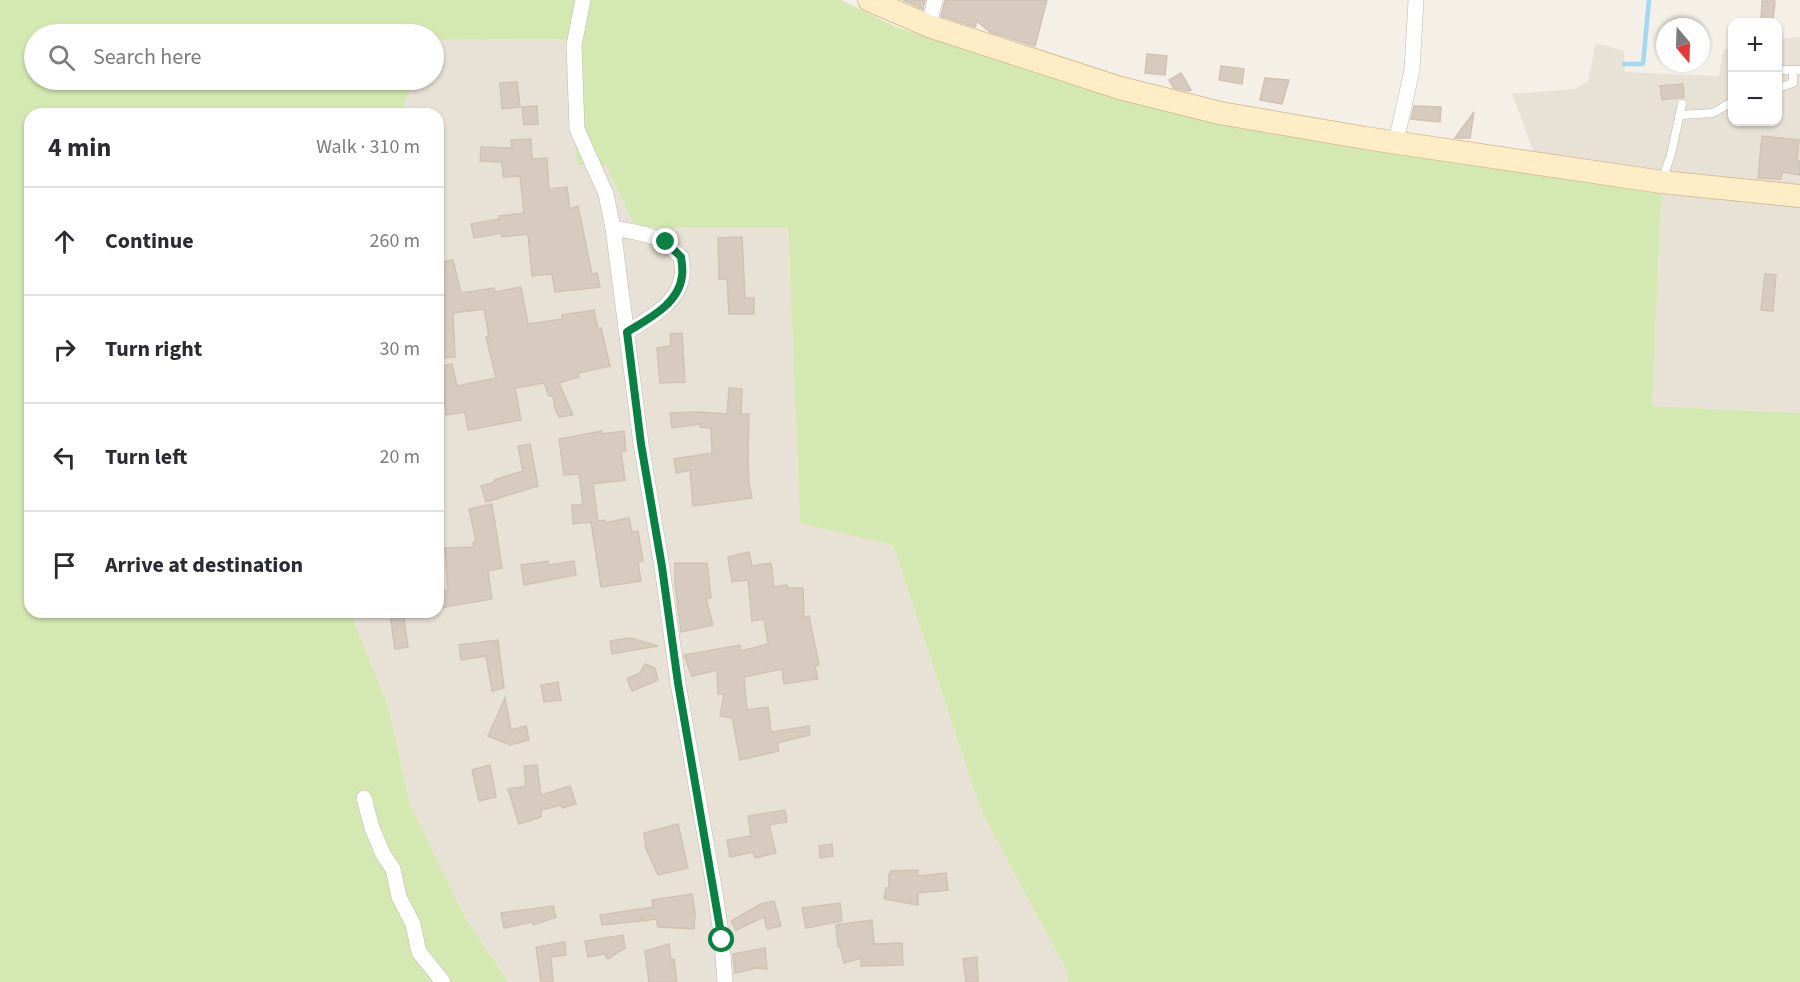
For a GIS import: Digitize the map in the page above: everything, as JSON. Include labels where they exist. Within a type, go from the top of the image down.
[{"type":"street","points":[[583,0],[574,45],[577,129],[606,194],[613,228],[641,444],[662,567],[678,683],[722,940],[725,982]]},
{"type":"street","points":[[869,0],[929,27],[1120,88],[1220,113],[1662,182],[1800,196]]},
{"type":"street","points":[[929,27],[935,0]]},
{"type":"street","points":[[1396,141],[1412,70],[1416,0]]},
{"type":"street","points":[[613,228],[654,236],[666,242],[681,257],[682,278],[671,300],[654,316],[627,332]]},
{"type":"street","points":[[364,798],[372,828],[383,854],[393,869],[399,897],[414,924],[419,952],[443,982]]},
{"type":"lane","points":[[1782,87],[1792,83],[1796,70]]},
{"type":"lane","points":[[1662,182],[1682,104]]},
{"type":"lane","points":[[1680,115],[1713,113],[1728,104]]},
{"type":"shaded area","points":[[1800,37],[1800,413],[1652,406],[1662,183],[1538,164],[1512,94],[1574,89],[1588,81],[1596,43],[1624,51],[1625,72],[1719,76],[1723,50],[1728,49],[1728,126],[1782,126],[1782,39]]},
{"type":"shaded area","points":[[566,39],[577,165],[606,165],[635,227],[788,227],[800,523],[893,544],[982,813],[1067,971],[1068,982],[508,982],[464,915],[410,804],[388,706],[352,618],[444,618],[444,108],[403,108],[409,90],[444,90],[444,40]]},
{"type":"green space","points":[[0,0],[841,0],[896,27],[1145,105],[1662,182],[1652,406],[1800,413],[1800,982],[1068,982],[1067,971],[982,813],[893,545],[800,523],[788,227],[635,227],[606,165],[577,165],[566,39],[444,40],[444,24],[24,24],[24,90],[409,90],[403,108],[24,108],[24,618],[352,618],[388,706],[410,804],[464,915],[508,982],[0,982]]},
{"type":"building","points":[[903,0],[925,0],[923,9]]},
{"type":"building","points":[[945,0],[1047,0],[1035,46],[990,32],[977,21],[975,27],[941,16]]},
{"type":"building","points":[[1762,1],[1775,1],[1773,18],[1761,18]]},
{"type":"building","points":[[1147,54],[1167,56],[1165,75],[1145,73]]},
{"type":"building","points":[[1221,66],[1244,69],[1242,84],[1219,80]]},
{"type":"building","points":[[1181,73],[1191,90],[1174,88],[1169,80]]},
{"type":"building","points":[[1265,78],[1289,80],[1282,104],[1260,100]]},
{"type":"building","points":[[517,82],[520,107],[502,109],[500,83]]},
{"type":"building","points":[[1683,84],[1684,97],[1662,100],[1660,86]]},
{"type":"building","points":[[537,106],[538,124],[524,125],[522,107]]},
{"type":"building","points":[[1414,106],[1441,107],[1440,122],[1411,119]]},
{"type":"building","points":[[1474,112],[1470,138],[1455,138]]},
{"type":"building","points":[[1762,136],[1799,140],[1797,160],[1800,161],[1800,175],[1782,172],[1781,179],[1758,178]]},
{"type":"building","points":[[531,139],[532,159],[547,158],[549,189],[567,187],[570,209],[578,206],[592,274],[597,273],[600,287],[555,292],[552,274],[532,276],[528,234],[502,237],[501,233],[474,238],[471,224],[499,219],[499,216],[524,213],[520,176],[503,177],[502,162],[480,161],[481,147],[512,148],[511,140]]},
{"type":"building","points":[[742,237],[745,298],[754,298],[754,314],[729,314],[727,279],[719,279],[718,238]]},
{"type":"building","points":[[453,260],[461,293],[494,288],[495,292],[521,287],[528,324],[562,319],[562,315],[594,310],[610,366],[578,373],[579,377],[559,383],[573,415],[559,417],[553,396],[549,396],[544,383],[515,388],[521,420],[468,430],[465,412],[446,415],[444,366],[452,364],[457,386],[496,378],[486,337],[489,336],[484,309],[453,313],[455,357],[444,358],[444,262]]},
{"type":"building","points":[[1765,274],[1776,275],[1773,311],[1761,310]]},
{"type":"building","points":[[682,333],[685,382],[660,383],[657,348],[671,346],[670,334]]},
{"type":"building","points":[[729,388],[742,389],[741,414],[749,414],[749,483],[752,498],[693,506],[690,470],[676,473],[674,459],[712,453],[711,428],[700,427],[700,424],[672,428],[670,413],[727,414]]},
{"type":"building","points":[[602,431],[602,434],[624,431],[626,451],[621,452],[625,480],[593,484],[598,521],[605,520],[605,523],[629,518],[632,532],[638,531],[643,561],[638,562],[641,581],[601,587],[591,522],[573,524],[572,505],[583,505],[579,474],[564,475],[559,439]]},
{"type":"building","points":[[530,444],[538,486],[486,502],[481,486],[523,471],[518,446]]},
{"type":"building","points":[[492,504],[502,568],[488,571],[492,599],[444,607],[444,590],[448,590],[445,548],[474,547],[473,542],[476,541],[469,509]]},
{"type":"building","points":[[749,552],[752,566],[771,563],[774,587],[787,585],[788,588],[803,588],[804,617],[809,616],[819,665],[815,666],[818,679],[784,684],[782,669],[744,677],[747,710],[768,707],[771,732],[809,726],[810,735],[777,743],[779,751],[740,760],[732,718],[720,716],[724,694],[718,694],[717,670],[692,676],[684,655],[740,645],[741,651],[768,644],[764,619],[752,621],[748,580],[732,582],[728,557]]},
{"type":"building","points":[[548,561],[549,565],[574,561],[576,575],[524,585],[521,565]]},
{"type":"building","points":[[675,563],[707,563],[711,598],[706,598],[713,625],[681,632],[675,584]]},
{"type":"building","points":[[391,618],[404,618],[408,647],[395,649]]},
{"type":"building","points":[[630,638],[658,646],[612,654],[610,641]]},
{"type":"building","points":[[498,640],[504,688],[492,691],[486,656],[461,660],[459,645]]},
{"type":"building","points":[[645,664],[655,668],[658,680],[632,691],[627,679],[640,673]]},
{"type":"building","points":[[558,682],[561,700],[544,702],[541,685]]},
{"type":"building","points":[[505,698],[511,730],[526,726],[529,740],[510,745],[488,736]]},
{"type":"building","points":[[490,765],[496,797],[479,801],[472,770]]},
{"type":"building","points":[[537,765],[541,795],[570,786],[576,804],[541,810],[541,817],[519,824],[508,789],[526,786],[524,766]]},
{"type":"building","points":[[785,810],[787,822],[769,825],[776,853],[755,858],[753,852],[730,857],[727,840],[751,836],[748,816]]},
{"type":"building","points":[[678,824],[688,868],[658,875],[646,849],[644,833]]},
{"type":"building","points":[[832,844],[833,856],[820,858],[819,846]]},
{"type":"building","points":[[918,870],[918,876],[946,873],[948,890],[918,893],[918,905],[884,899],[886,888],[889,888],[891,871]]},
{"type":"building","points":[[692,894],[695,913],[694,929],[658,927],[656,919],[642,921],[641,917],[640,921],[602,925],[600,915],[653,907],[652,900]]},
{"type":"building","points":[[774,901],[781,926],[767,929],[764,917],[736,930],[731,921],[761,904]]},
{"type":"building","points":[[840,903],[842,921],[806,928],[802,908]]},
{"type":"building","points":[[553,906],[556,917],[533,925],[532,922],[504,928],[501,913]]},
{"type":"building","points":[[872,920],[874,944],[902,943],[903,965],[861,966],[861,958],[844,963],[840,947],[838,947],[836,925]]},
{"type":"building","points":[[623,935],[625,948],[608,959],[604,954],[588,957],[585,941]]},
{"type":"building","points":[[565,942],[566,955],[551,957],[553,982],[541,982],[536,947]]},
{"type":"building","points":[[669,944],[671,960],[674,959],[677,982],[649,982],[645,951]]},
{"type":"building","points":[[765,948],[767,969],[756,968],[735,973],[733,954]]},
{"type":"building","points":[[977,957],[978,982],[966,982],[963,959]]},
{"type":"waterway","points":[[1624,64],[1643,64],[1649,0]]},
{"type":"route","points":[[666,242],[681,257],[682,278],[671,300],[654,316],[627,332],[641,444],[662,567],[678,683],[722,940]]}]
